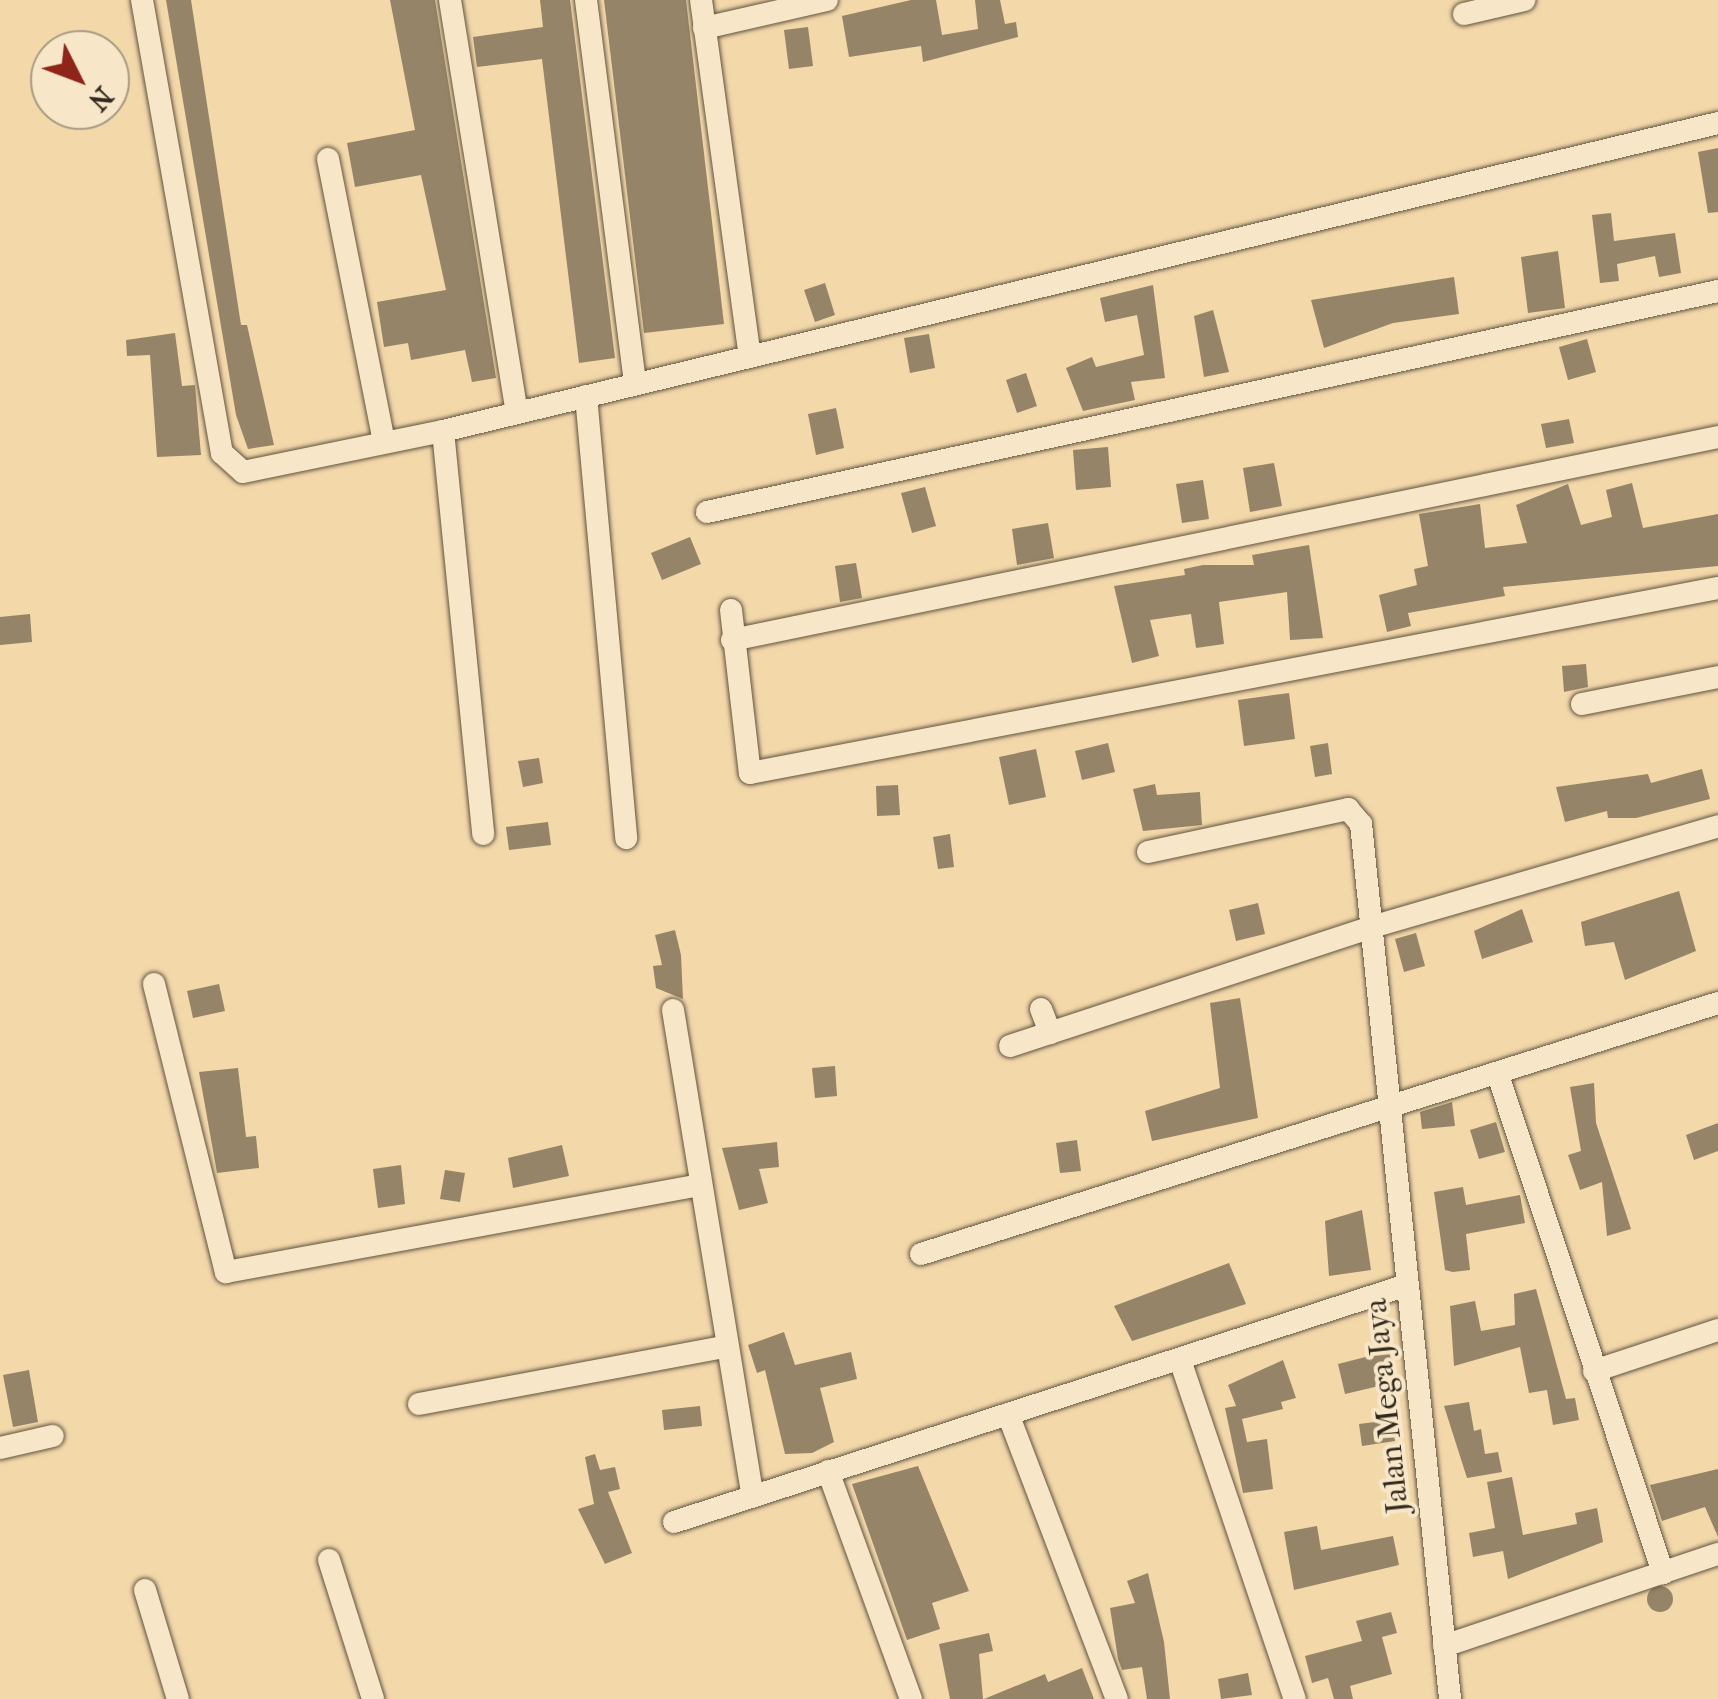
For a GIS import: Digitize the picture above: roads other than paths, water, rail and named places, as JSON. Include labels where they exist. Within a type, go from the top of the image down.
[{"type":"street","points":[[142,0],[222,452],[243,472],[442,431],[1718,123]]},
{"type":"street","points":[[450,0],[516,412]]},
{"type":"street","points":[[586,0],[635,384]]},
{"type":"street","points":[[701,0],[750,357]]},
{"type":"street","points":[[704,28],[827,0]]},
{"type":"street","points":[[1464,14],[1524,0]]},
{"type":"street","points":[[328,159],[384,442]]},
{"type":"street","points":[[706,512],[1718,291]]},
{"type":"street","points":[[586,396],[626,838]]},
{"type":"street","points":[[442,431],[483,834]]},
{"type":"street","points":[[732,640],[1718,436]]},
{"type":"street","points":[[731,610],[750,773],[1718,588]]},
{"type":"street","points":[[1582,704],[1718,677]]},
{"type":"street","name":"Jalan Mega Jaya","points":[[1148,852],[1348,809],[1360,824],[1450,1699]]},
{"type":"street","points":[[1010,1046],[1368,928],[1718,826]]},
{"type":"street","points":[[154,984],[226,1272],[700,1186]]},
{"type":"street","points":[[921,1254],[1718,1003]]},
{"type":"street","points":[[1041,1009],[1050,1033]]},
{"type":"street","points":[[673,1010],[723,1348],[752,1490]]},
{"type":"street","points":[[1498,1075],[1663,1573]]},
{"type":"street","points":[[674,1522],[752,1490],[828,1471],[1407,1285]]},
{"type":"street","points":[[1594,1371],[1718,1330]]},
{"type":"street","points":[[420,1404],[723,1348]]},
{"type":"street","points":[[1180,1360],[1295,1699]]},
{"type":"street","points":[[1008,1414],[1116,1699]]},
{"type":"street","points":[[0,1448],[52,1436]]},
{"type":"street","points":[[828,1471],[910,1699]]},
{"type":"street","points":[[1444,1646],[1718,1554]]},
{"type":"street","points":[[329,1560],[373,1699]]},
{"type":"street","points":[[146,1590],[178,1699]]}]
